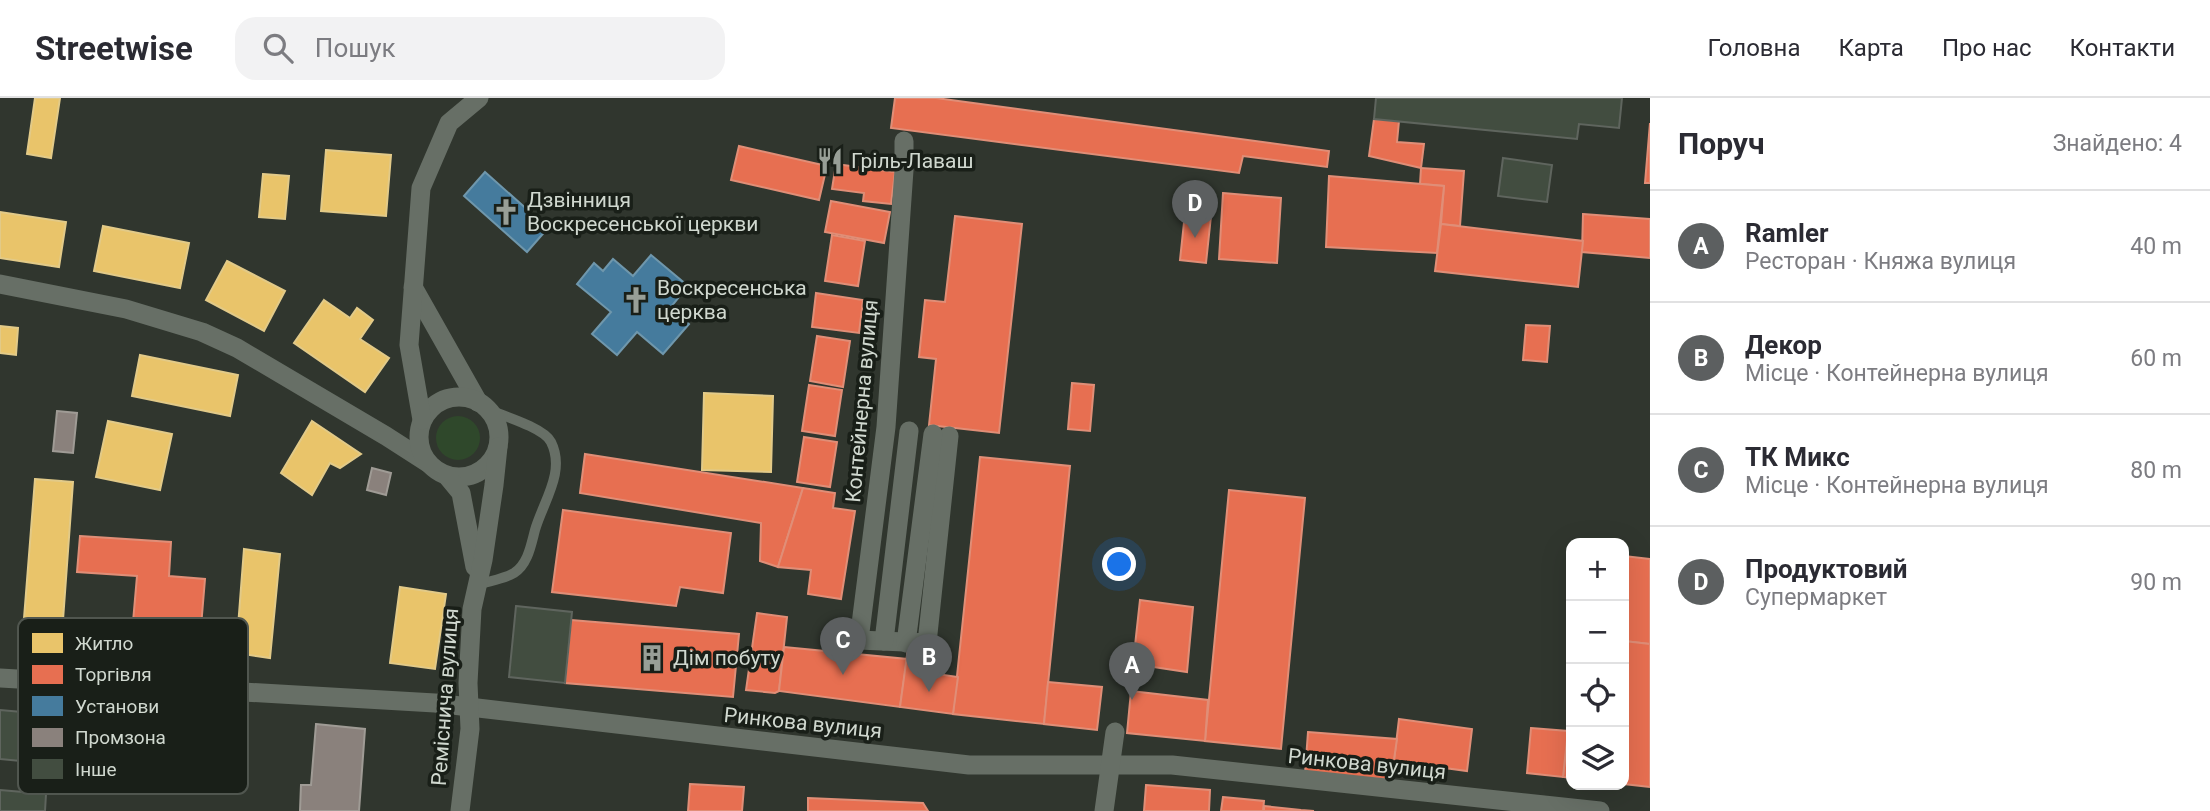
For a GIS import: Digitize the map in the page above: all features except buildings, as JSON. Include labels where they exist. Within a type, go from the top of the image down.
[{"type":"street","points":[[428,463],[419,444],[420,427],[409,345],[421,188],[449,123],[479,98]]},
{"type":"street","name":"Контейнерна вулиця","points":[[904,141],[886,427],[859,640],[927,643],[941,435]]},
{"type":"street","name":"Реміснича вулиця","points":[[0,284],[125,309],[202,332],[237,348],[386,436],[447,476],[461,493],[471,536],[477,585]]},
{"type":"street","name":"Реміснича вулиця","points":[[413,286],[484,406],[496,421],[499,434],[495,485],[471,621],[468,683],[470,729],[460,811]]},
{"type":"street","points":[[386,436],[420,427],[429,409],[440,401],[453,397],[466,397],[484,406]]},
{"type":"street","points":[[884,642],[909,431]]},
{"type":"street","points":[[447,476],[460,478],[484,469],[493,460],[498,447]]},
{"type":"street","name":"Ринкова вулиця","points":[[0,678],[18,679]]},
{"type":"street","name":"Ринкова вулиця","points":[[248,693],[469,706],[969,765],[1172,765],[1600,811]]},
{"type":"street","points":[[1104,811],[1115,732]]},
{"type":"lane","points":[[477,585],[514,573],[522,564],[532,548],[536,529],[550,495],[556,460],[550,440],[537,430],[484,406]]},
{"type":"green space","points":[[458,416],[467,417],[474,422],[479,429],[479,447],[474,454],[467,459],[458,460],[449,459],[442,454],[437,447],[436,438],[437,429],[442,422],[449,417]]},
{"type":"place","name":"Гріль-Лаваш","points":[[830,161]]},
{"type":"place","name":"Дзвінниця Воскресенської церкви","points":[[506,212]]},
{"type":"place","name":"Продуктовий","points":[[1195,238]]},
{"type":"place","name":"Воскресенська церква","points":[[636,300]]},
{"type":"place","name":"Дім побуту","points":[[652,658]]},
{"type":"place","name":"ТК Микс","points":[[843,675]]},
{"type":"place","name":"Декор","points":[[929,692]]},
{"type":"place","name":"Ramler","points":[[1132,700]]}]
